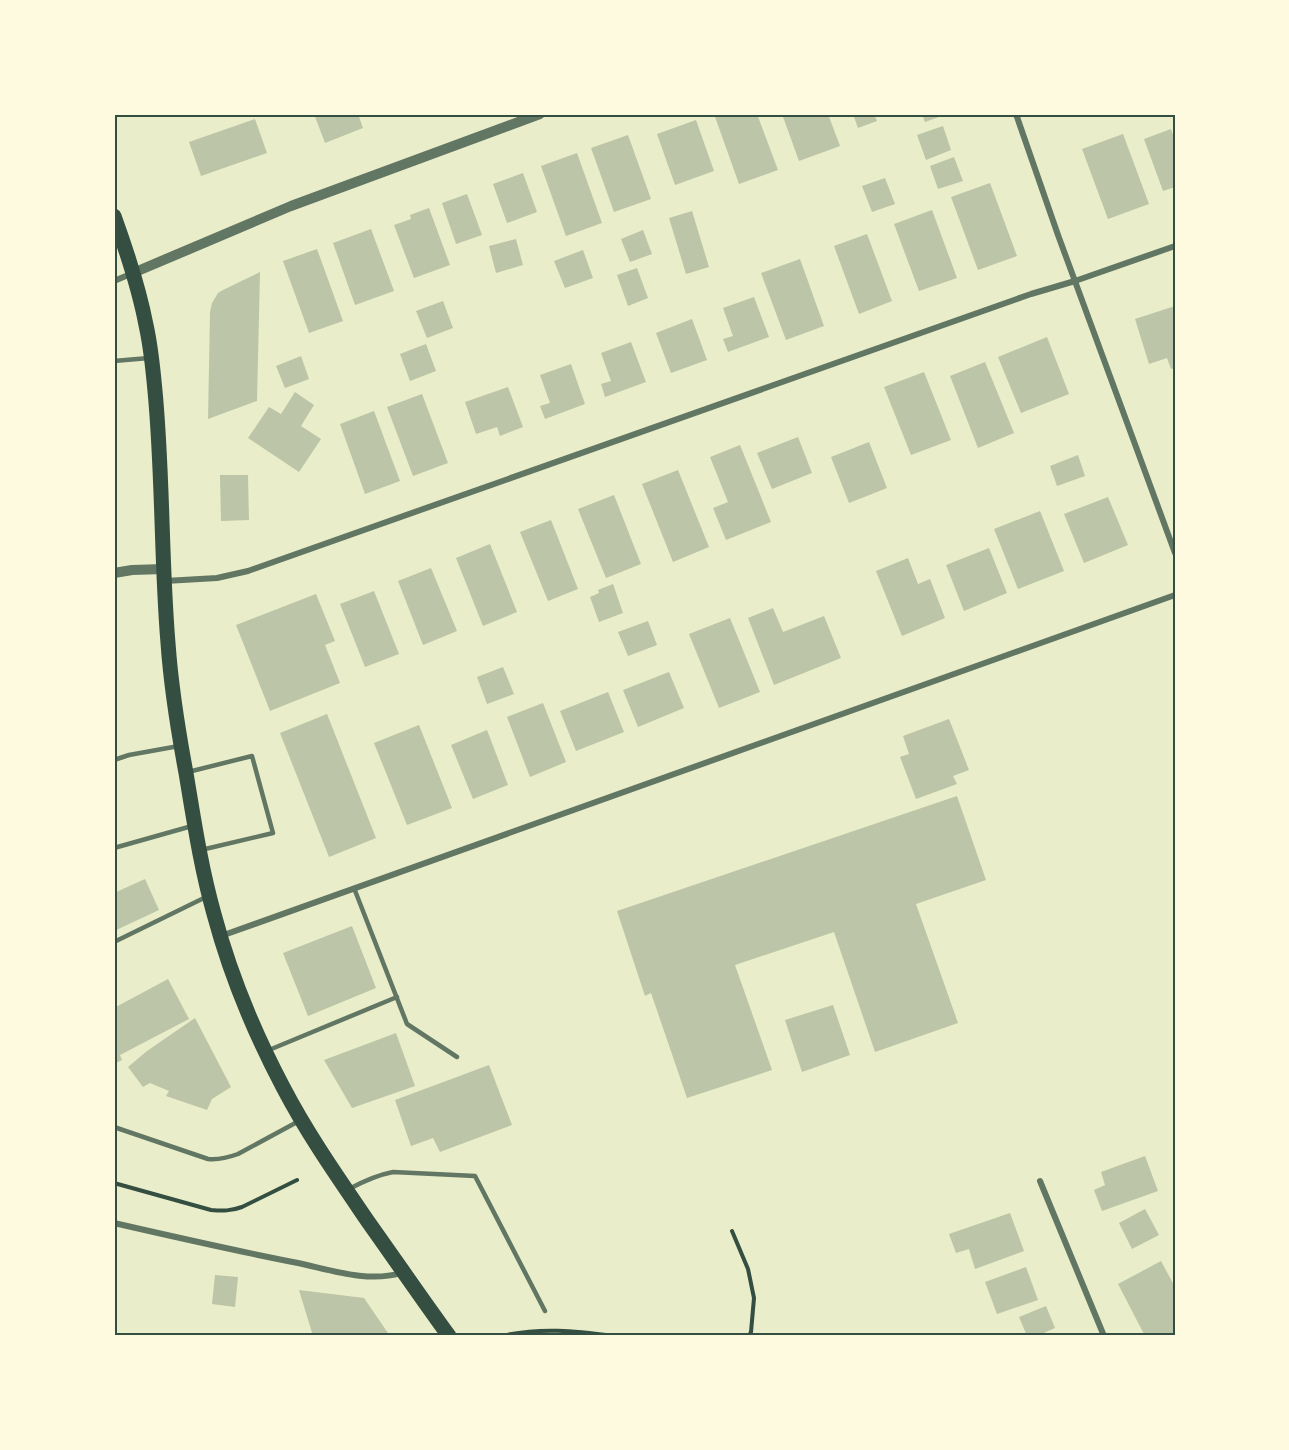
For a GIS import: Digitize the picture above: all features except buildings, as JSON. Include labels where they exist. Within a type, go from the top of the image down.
[{"type":"main road","points":[[114,216],[133,273],[146,324],[151,357],[158,433],[168,644],[180,745],[199,851],[220,936],[238,989],[265,1051],[301,1119],[347,1191],[449,1336]]},
{"type":"street","points":[[114,281],[291,206],[540,114]]},
{"type":"street","points":[[1016,114],[1175,553]]},
{"type":"street","points":[[114,573],[132,570],[164,575],[217,578],[248,571],[1031,294],[1175,246]]},
{"type":"street","points":[[220,936],[1175,595]]},
{"type":"street","points":[[1040,1181],[1104,1336]]},
{"type":"street","points":[[114,1223],[248,1254],[364,1276],[384,1276],[404,1272]]},
{"type":"lane","points":[[114,361],[151,357]]},
{"type":"lane","points":[[114,760],[180,745]]},
{"type":"lane","points":[[185,772],[252,756],[273,833],[199,851]]},
{"type":"lane","points":[[114,848],[194,825]]},
{"type":"lane","points":[[354,888],[407,1024],[456,1057]]},
{"type":"lane","points":[[114,942],[209,896]]},
{"type":"lane","points":[[265,1051],[397,997]]},
{"type":"lane","points":[[114,1127],[208,1159],[218,1160],[238,1154],[301,1119]]},
{"type":"lane","points":[[347,1191],[369,1178],[393,1172],[475,1176],[545,1311]]},
{"type":"path","points":[[114,1183],[224,1211],[242,1207],[297,1180]]},
{"type":"path","points":[[732,1231],[748,1269],[754,1298],[749,1336]]},
{"type":"path","points":[[501,1336],[551,1330],[615,1336]]}]
